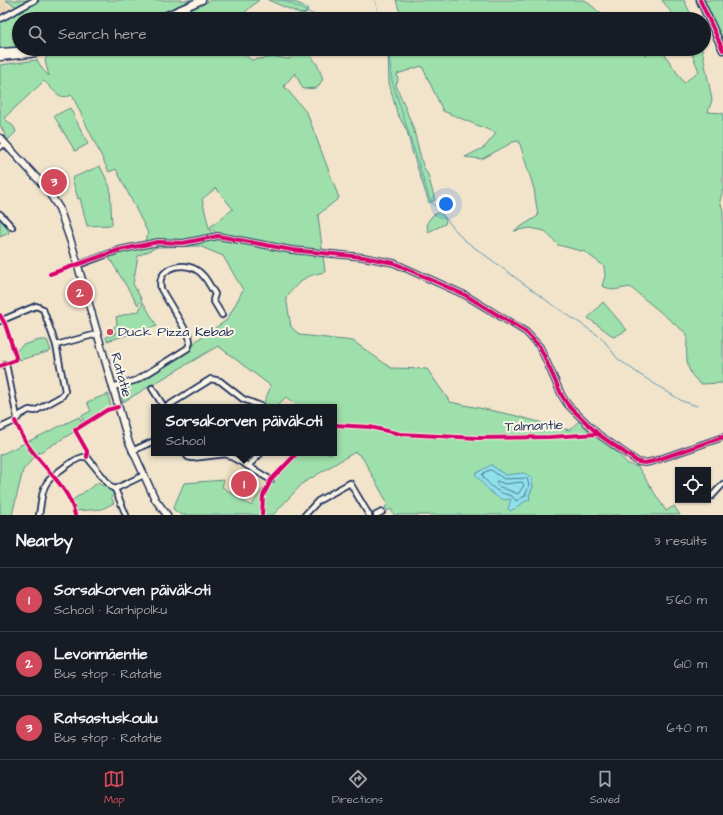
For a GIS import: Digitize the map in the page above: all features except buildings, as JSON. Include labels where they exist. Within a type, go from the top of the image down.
[{"type":"street","points":[[13,12],[35,0]]},
{"type":"street","points":[[174,12],[202,0]]},
{"type":"street","points":[[700,0],[706,12]]},
{"type":"street","points":[[0,19],[12,12]]},
{"type":"street","points":[[711,24],[723,50]]},
{"type":"street","points":[[0,52],[12,51]]},
{"type":"street","points":[[0,57],[12,56]]},
{"type":"street","name":"Ratatie","points":[[1,143],[46,188],[63,218],[132,451],[156,499],[167,515]]},
{"type":"street","points":[[0,214],[12,227]]},
{"type":"street","points":[[78,266],[119,250],[158,242],[183,243],[218,236],[292,250],[357,256],[394,263],[465,295],[526,332],[540,347],[562,396],[598,434],[631,458],[645,463],[723,437]]},
{"type":"street","points":[[112,387],[137,380],[188,348],[190,342],[189,336],[161,290],[161,276],[168,270],[176,267],[194,269],[203,275],[215,294],[214,300],[222,315]]},
{"type":"street","points":[[0,321],[19,312],[40,307],[43,309],[56,345],[64,394],[35,411],[29,410],[15,421],[0,428]]},
{"type":"street","points":[[56,345],[97,334]]},
{"type":"street","points":[[6,364],[17,418]]},
{"type":"street","points":[[170,404],[212,379],[220,381],[243,399],[255,404]]},
{"type":"street","points":[[152,388],[163,404]]},
{"type":"street","points":[[132,451],[151,442]]},
{"type":"street","points":[[187,456],[192,458],[209,456]]},
{"type":"street","points":[[230,456],[271,480]]},
{"type":"street","points":[[248,466],[258,456]]},
{"type":"street","points":[[39,515],[46,484],[63,468],[82,457],[87,457],[111,487],[115,489],[126,515]]},
{"type":"street","points":[[115,489],[144,476]]},
{"type":"street","points":[[305,515],[318,501],[350,483],[369,515]]},
{"type":"street","points":[[712,496],[723,484]]},
{"type":"street","points":[[376,515],[382,512]]},
{"type":"shaded area","points":[[0,0],[4,0],[12,10],[0,16]]},
{"type":"shaded area","points":[[235,461],[268,481],[251,506],[221,487],[229,464]]},
{"type":"green space","points":[[5,0],[191,0],[164,12],[12,12],[12,49],[0,50],[0,16],[17,7]]},
{"type":"green space","points":[[211,0],[259,0],[245,12],[186,12]]},
{"type":"green space","points":[[268,0],[284,0],[294,2],[308,9],[306,12],[296,12]]},
{"type":"green space","points":[[396,0],[585,0],[599,12],[400,12]]},
{"type":"green space","points":[[662,0],[684,0],[690,12],[671,12]]},
{"type":"green space","points":[[703,0],[723,0],[723,42],[711,17],[711,12],[709,12]]},
{"type":"green space","points":[[47,56],[247,56],[251,60],[276,57],[289,59],[291,56],[311,56],[317,64],[323,79],[317,88],[303,89],[295,73],[284,86],[307,113],[339,198],[318,215],[325,272],[312,275],[302,280],[286,297],[291,327],[300,335],[353,341],[391,368],[427,369],[450,402],[513,415],[569,430],[579,421],[612,447],[628,464],[638,467],[666,511],[674,506],[680,515],[394,515],[391,509],[387,511],[385,507],[388,504],[362,457],[355,452],[303,483],[273,515],[181,515],[173,509],[184,483],[224,480],[222,487],[251,506],[271,478],[292,456],[337,456],[337,404],[295,404],[286,397],[279,404],[263,404],[271,386],[218,346],[123,402],[119,387],[137,382],[191,349],[197,340],[227,320],[243,290],[223,256],[199,246],[157,247],[138,256],[133,284],[142,300],[138,305],[108,256],[119,251],[158,243],[183,244],[212,237],[183,242],[144,243],[148,233],[116,169],[109,172],[72,95],[64,97],[60,96],[44,81],[4,118],[14,127],[16,132],[8,140],[0,125],[0,65],[37,60],[49,76],[45,61]],"holes":[[[216,188],[233,209],[210,227],[218,235],[215,236],[209,228],[202,199]],[[491,465],[505,475],[533,487],[529,495],[530,499],[521,503],[516,508]]]},
{"type":"green space","points":[[388,56],[666,56],[684,83],[699,71],[693,56],[703,56],[712,100],[708,112],[723,113],[723,189],[720,201],[723,211],[723,383],[701,384],[695,379],[691,374],[687,362],[687,334],[630,287],[613,290],[602,286],[605,276],[604,266],[585,252],[558,245],[545,231],[530,228],[514,231],[538,216],[534,189],[519,141],[513,142],[482,159],[465,157],[485,147],[496,133],[443,111],[422,66],[397,74],[398,80],[396,85],[413,127],[423,166],[428,175],[435,200],[429,203],[407,131],[397,113],[389,83]]},
{"type":"green space","points":[[70,108],[88,144],[75,151],[54,116]]},
{"type":"green space","points":[[100,166],[110,187],[112,225],[87,226],[80,198],[78,199],[72,178]]},
{"type":"green space","points":[[439,212],[446,220],[445,224],[428,232],[427,223],[432,216]]},
{"type":"green space","points":[[0,216],[5,221],[9,233],[0,237]]},
{"type":"green space","points":[[143,302],[157,326],[107,341],[106,337],[115,334],[113,328],[117,324],[116,317],[139,311]]},
{"type":"green space","points":[[603,302],[627,330],[614,337],[588,318]]},
{"type":"green space","points":[[40,340],[47,340],[51,351],[20,360],[16,351],[23,345]]},
{"type":"green space","points":[[108,394],[111,408],[87,421],[83,420],[81,416],[91,411],[87,402]]},
{"type":"green space","points":[[79,417],[82,422],[73,429],[74,432],[37,454],[23,470],[12,515],[0,515],[0,455]]},
{"type":"green space","points":[[99,482],[102,486],[105,484],[113,490],[115,495],[111,497],[114,503],[102,509],[76,511],[71,501]]},
{"type":"water","points":[[491,465],[505,475],[524,473],[532,478],[533,487],[529,495],[530,499],[510,511],[508,509],[511,499],[506,500],[496,496],[475,474]]},
{"type":"waterway","points":[[283,0],[308,12]]},
{"type":"waterway","points":[[375,0],[378,12]]},
{"type":"waterway","points":[[389,56],[392,81],[430,200],[463,239],[550,303],[602,338],[617,358],[639,374],[682,401],[697,406]]},
{"type":"cycle path","points":[[700,0],[706,12]]},
{"type":"cycle path","points":[[711,24],[723,50]]},
{"type":"cycle path","points":[[50,274],[119,250],[158,242],[183,243],[218,236],[292,250],[363,257],[394,263],[465,295],[526,332],[540,347],[562,396],[568,405],[598,434],[638,462],[645,463],[654,461],[723,437]]},
{"type":"cycle path","points":[[0,315],[5,324],[16,357],[15,360],[0,366]]},
{"type":"cycle path","points":[[87,457],[87,451],[75,430],[107,410],[118,407]]},
{"type":"cycle path","points":[[15,421],[29,448],[63,489],[75,515]]},
{"type":"cycle path","name":"Talmantie","points":[[337,425],[370,427],[400,434],[478,438],[550,437],[598,434]]},
{"type":"cycle path","points":[[262,515],[263,496],[271,480],[294,456]]},
{"type":"place","name":"Ratsastuskoulu","points":[[54,182]]},
{"type":"place","name":"Levonmäentie","points":[[80,293]]},
{"type":"place","name":"Duck Pizza Kebab","points":[[110,332]]},
{"type":"place","name":"Sorsakorven päiväkoti","points":[[244,484]]}]
